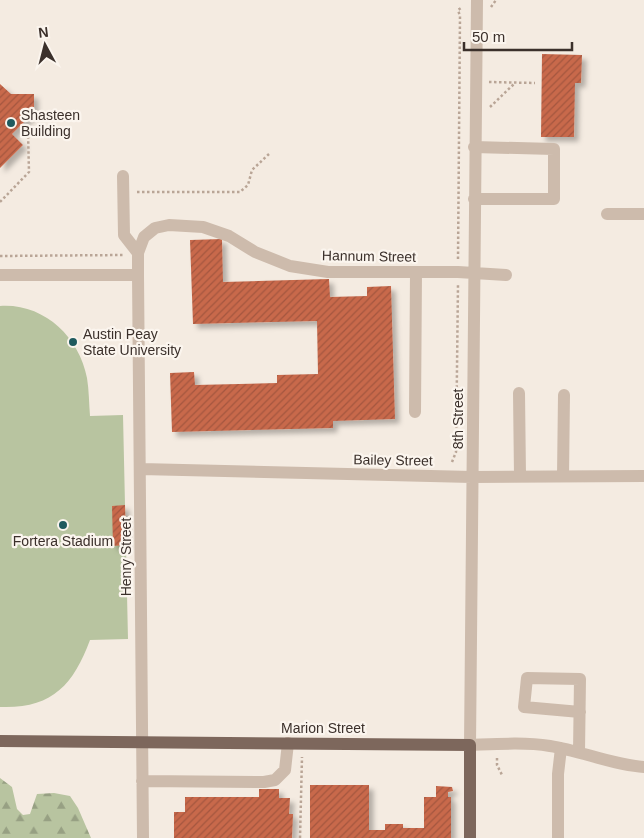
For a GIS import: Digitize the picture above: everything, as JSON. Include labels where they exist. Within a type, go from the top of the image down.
[{"type":"main road","name":"Marion Street","points":[[0,740],[470,745]]},
{"type":"main road","name":"8th Street","points":[[470,745],[470,838]]},
{"type":"street","name":"8th Street","points":[[470,745],[474,147],[477,0]]},
{"type":"street","points":[[474,147],[554,149],[554,199],[474,199]]},
{"type":"street","points":[[123,176],[124,235],[138,253]]},
{"type":"street","points":[[607,214],[644,214]]},
{"type":"street","name":"Hannum Street","points":[[138,275],[138,253],[144,237],[155,228],[169,225],[194,226],[229,236],[256,252],[290,266],[328,272],[458,272],[506,276]]},
{"type":"street","points":[[416,272],[416,412]]},
{"type":"street","points":[[0,276],[138,275]]},
{"type":"street","name":"Henry Street","points":[[138,275],[143,838]]},
{"type":"street","points":[[519,393],[520,476]]},
{"type":"street","points":[[564,395],[564,476]]},
{"type":"street","name":"Bailey Street","points":[[141,469],[472,476],[644,476]]},
{"type":"street","points":[[579,752],[580,712],[580,679],[527,678],[524,707],[580,712]]},
{"type":"street","points":[[142,781],[264,782],[274,780],[285,770],[288,743]]},
{"type":"street","name":"Marion Street","points":[[470,745],[522,744],[561,748],[629,766],[644,767]]},
{"type":"street","points":[[558,838],[558,774],[561,748]]},
{"type":"path","points":[[448,464],[453,462],[456,452],[460,16],[458,10],[461,8]]},
{"type":"path","points":[[489,82],[535,83]]},
{"type":"path","points":[[489,108],[515,82]]},
{"type":"path","points":[[0,202],[30,172],[28,132],[23,126]]},
{"type":"path","points":[[132,192],[240,192],[248,185],[252,170],[269,154]]},
{"type":"path","points":[[0,256],[124,255]]},
{"type":"path","points":[[300,838],[303,725]]},
{"type":"path","points":[[497,758],[497,765],[502,775]]},
{"type":"green space","name":"Fortera Stadium","points":[[0,306],[31,310],[57,325],[76,349],[83,363],[88,383],[90,416],[123,415],[128,639],[90,640],[76,670],[58,692],[33,704],[18,707],[0,707]]},
{"type":"green space","points":[[0,778],[12,787],[17,809],[23,815],[30,814],[37,794],[54,793],[70,796],[78,808],[91,838],[0,838]]},
{"type":"building","points":[[542,54],[582,55],[581,83],[575,83],[574,137],[541,137]]},
{"type":"building","name":"Shasteen Building","points":[[0,84],[11,94],[34,94],[34,112],[12,134],[23,145],[0,168]]},
{"type":"building","points":[[222,239],[223,282],[329,279],[330,297],[367,296],[367,287],[391,286],[395,419],[333,421],[333,428],[172,432],[170,373],[194,372],[195,385],[277,383],[277,375],[318,374],[317,321],[193,324],[190,240]]},
{"type":"building","points":[[125,505],[126,545],[113,546],[112,506]]},
{"type":"building","points":[[310,785],[369,785],[369,830],[385,830],[385,824],[403,824],[403,828],[424,828],[424,797],[436,797],[436,786],[452,787],[453,791],[448,792],[448,797],[451,797],[451,838],[310,838]]},
{"type":"building","points":[[259,789],[279,789],[279,798],[290,798],[289,814],[293,814],[292,838],[174,838],[174,812],[185,812],[185,797],[259,797]]},
{"type":"place","name":"Shasteen Building","points":[[11,123]]},
{"type":"place","name":"Austin Peay State University","points":[[73,342]]},
{"type":"place","name":"Fortera Stadium","points":[[63,525]]}]
